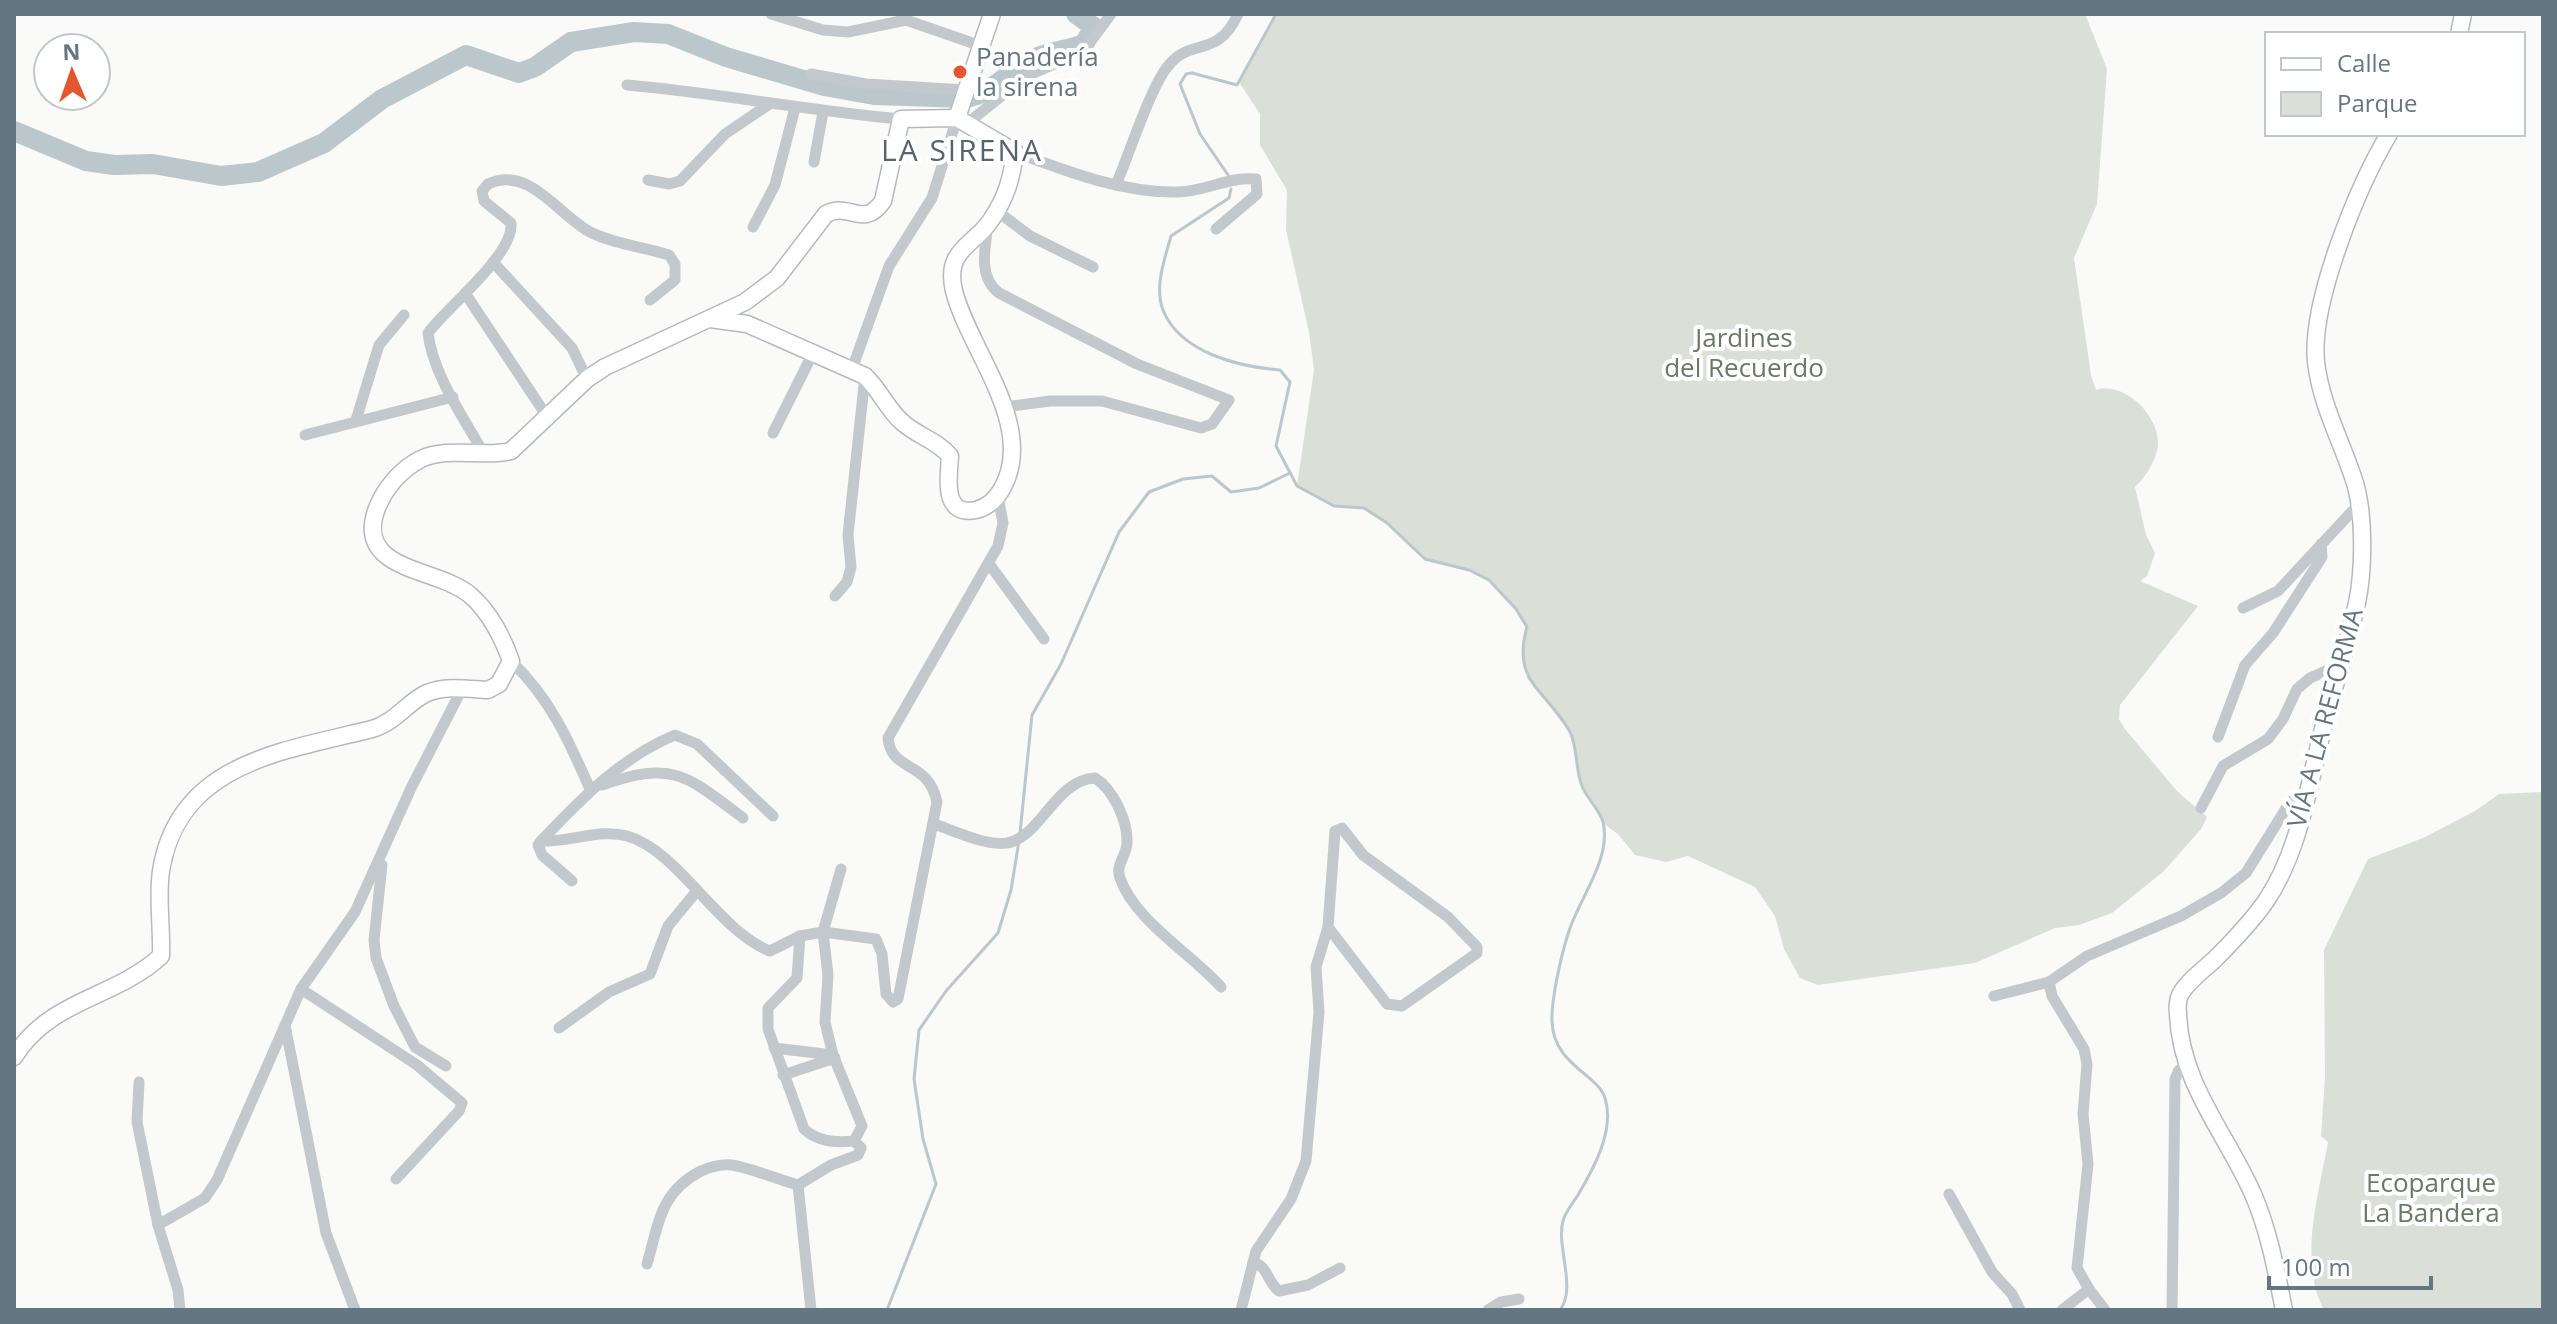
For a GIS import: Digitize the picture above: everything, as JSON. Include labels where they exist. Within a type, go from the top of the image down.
[{"type":"street","points":[[771,14],[823,30],[848,32],[906,20],[981,46]]},
{"type":"street","points":[[835,596],[847,582],[851,567],[848,535],[858,373],[889,266],[932,198],[962,117],[967,87],[992,14]]},
{"type":"street","points":[[627,85],[714,92],[768,105],[823,112],[901,119],[962,117],[1025,77],[1072,56],[1088,45],[1111,14]]},
{"type":"street","points":[[1116,185],[1165,69],[1181,52],[1210,47],[1223,39],[1238,14]]},
{"type":"street","points":[[811,74],[866,84],[967,87]]},
{"type":"street","points":[[648,180],[669,184],[680,181],[725,134],[768,105]]},
{"type":"street","points":[[753,227],[775,185],[795,108]]},
{"type":"street","points":[[814,162],[823,112]]},
{"type":"street","points":[[962,117],[1015,152],[1116,185],[1177,192],[1245,177],[1256,179],[1257,194],[1216,229]]},
{"type":"street","points":[[590,789],[553,710],[537,687],[511,661],[503,639],[472,596],[449,580],[387,559],[377,547],[373,533],[375,512],[384,491],[419,460],[442,453],[511,451],[587,379],[605,367],[745,302],[777,278],[831,211],[865,215],[875,212],[883,201],[901,119]]},
{"type":"street","name":"VÍA A LA REFORMA","points":[[2284,1310],[2268,1233],[2254,1195],[2186,1067],[2177,1013],[2180,995],[2265,903],[2275,885],[2311,788],[2357,602],[2362,568],[2358,505],[2354,478],[2325,405],[2316,361],[2317,330],[2350,215],[2388,136]]},
{"type":"street","points":[[710,319],[747,324],[858,373],[880,390],[899,420],[941,446],[950,456],[946,484],[949,496],[957,507],[972,511],[986,507],[998,496],[1012,466],[1004,407],[953,289],[953,269],[960,251],[992,218],[1010,183],[1015,152]]},
{"type":"street","points":[[484,454],[429,346],[428,333],[493,262],[512,232],[511,223],[484,201],[482,191],[496,180],[520,182],[535,188],[590,232],[669,255],[675,264],[675,280],[650,300]]},
{"type":"street","points":[[992,218],[1093,267]]},
{"type":"street","points":[[992,218],[985,270],[992,288],[1137,364],[1229,400],[1212,424],[1201,428],[1102,401],[1050,401],[1004,407]]},
{"type":"street","points":[[493,262],[572,348],[587,379]]},
{"type":"street","points":[[465,293],[548,418]]},
{"type":"street","points":[[356,420],[379,345],[404,315]]},
{"type":"street","points":[[773,433],[812,355]]},
{"type":"street","points":[[305,435],[453,397]]},
{"type":"street","points":[[541,841],[625,835],[655,850],[696,892],[765,949],[775,950],[800,936],[823,932],[876,939],[882,954],[886,994],[893,1002],[898,999],[937,802],[934,787],[927,777],[895,757],[888,738],[910,696],[933,665],[966,598],[990,565],[1003,523],[998,496]]},
{"type":"street","points":[[2243,608],[2278,591],[2358,505]]},
{"type":"street","points":[[2218,737],[2245,665],[2273,633],[2322,557],[2321,544]]},
{"type":"street","points":[[990,565],[1044,639]]},
{"type":"street","points":[[14,1057],[25,1039],[58,1011],[139,976],[161,956],[161,873],[169,840],[186,809],[212,784],[240,765],[281,749],[375,728],[396,718],[427,693],[488,690],[499,684],[511,661]]},
{"type":"street","points":[[2201,808],[2223,766],[2268,739],[2283,719],[2297,689],[2310,678],[2339,665]]},
{"type":"street","points":[[158,1225],[205,1198],[217,1180],[301,989],[355,912],[383,857],[412,786],[462,689]]},
{"type":"street","points":[[572,881],[542,855],[538,845],[590,789],[648,747],[675,735],[697,744],[773,816]]},
{"type":"street","points":[[590,789],[633,774],[658,771],[696,783],[743,818]]},
{"type":"street","points":[[934,824],[989,842],[1007,843],[1032,826],[1084,778],[1095,778],[1105,783],[1114,796],[1128,845],[1119,868],[1125,887],[1163,938],[1204,968],[1221,987]]},
{"type":"street","points":[[1994,996],[2049,982],[2087,956],[2181,916],[2221,893],[2246,873],[2290,802],[2311,788]]},
{"type":"street","points":[[1241,1310],[1253,1262],[1263,1239],[1291,1199],[1306,1161],[1319,1012],[1316,967],[1328,927],[1335,831],[1342,828],[1363,855],[1448,917],[1477,947],[1477,953],[1402,1006],[1394,1007],[1387,1004],[1328,927]]},
{"type":"street","points":[[383,857],[374,940],[376,958],[394,1006],[415,1047],[446,1066]]},
{"type":"street","points":[[841,869],[823,932],[828,975],[825,1022],[834,1057],[862,1126],[854,1141]]},
{"type":"street","points":[[559,1028],[609,992],[650,974],[668,926],[696,892]]},
{"type":"street","points":[[647,1264],[664,1205],[671,1191],[685,1179],[708,1168],[730,1165],[798,1185],[831,1165],[858,1155],[861,1148],[854,1141],[829,1141],[812,1136],[804,1129],[765,1019],[768,1008],[797,978],[800,936]]},
{"type":"street","points":[[2049,982],[2052,996],[2084,1049],[2087,1064],[2083,1114],[2088,1164],[2077,1268],[2105,1310]]},
{"type":"street","points":[[301,989],[417,1065],[462,1103],[459,1111],[396,1179]]},
{"type":"street","points":[[285,1025],[309,1134],[326,1233],[355,1310]]},
{"type":"street","points":[[774,1048],[834,1057]]},
{"type":"street","points":[[783,1075],[834,1057]]},
{"type":"street","points":[[2172,1310],[2175,1079],[2179,1070],[2186,1067]]},
{"type":"street","points":[[139,1082],[137,1122],[158,1225],[178,1290],[180,1310]]},
{"type":"street","points":[[798,1185],[811,1310]]},
{"type":"street","points":[[1949,1194],[1992,1272],[2012,1294],[2020,1310]]},
{"type":"street","points":[[1253,1262],[1264,1267],[1272,1286],[1279,1291],[1308,1285],[1340,1268]]},
{"type":"street","points":[[2062,1310],[2089,1289]]},
{"type":"street","points":[[1488,1310],[1501,1302],[1519,1299]]},
{"type":"green space","name":"Jardines del Recuerdo","points":[[1276,14],[2085,14],[2107,69],[2097,204],[2074,258],[2091,375],[2096,390],[2118,391],[2138,403],[2153,422],[2157,433],[2158,444],[2153,462],[2135,487],[2146,535],[2155,553],[2147,576],[2140,581],[2198,606],[2120,705],[2119,719],[2125,729],[2177,791],[2207,817],[2201,829],[2164,871],[2112,913],[2079,925],[2055,928],[1975,963],[1818,985],[1800,978],[1784,949],[1775,916],[1755,887],[1688,856],[1666,862],[1635,855],[1618,834],[1604,824],[1582,786],[1572,735],[1527,678],[1522,645],[1527,627],[1516,609],[1489,580],[1469,570],[1425,559],[1387,523],[1364,508],[1334,506],[1297,486],[1314,370],[1309,332],[1286,230],[1287,190],[1260,145],[1260,114],[1239,82]]},
{"type":"green space","name":"Ecoparque La Bandera","points":[[2543,792],[2543,1310],[2324,1310],[2316,1291],[2311,1249],[2328,1142],[2321,1136],[2325,1077],[2324,950],[2368,859],[2423,838],[2475,811],[2499,794]]},
{"type":"waterway","points":[[14,131],[86,161],[114,165],[153,164],[221,176],[258,172],[324,143],[382,99],[466,55],[519,73],[535,67],[571,42],[634,32],[668,34],[726,57],[824,86],[874,95],[964,98],[993,87],[1035,58],[1084,44],[1094,27],[1076,14]]},
{"type":"waterway","points":[[1228,175],[1200,134],[1180,84],[1186,74],[1192,73],[1237,85],[1276,14]]},
{"type":"waterway","points":[[1231,189],[1229,198],[1171,236],[1161,273],[1160,292],[1163,310],[1171,325],[1183,337],[1213,355],[1280,370],[1290,382],[1276,446],[1297,486],[1334,506],[1364,508],[1387,523],[1425,559],[1469,570],[1489,580],[1516,609],[1527,627],[1523,646],[1528,674],[1570,732],[1582,786],[1603,822],[1603,850],[1569,931],[1552,1012],[1554,1036],[1560,1048],[1601,1090],[1607,1110],[1601,1148],[1563,1221],[1567,1290],[1560,1310]]},
{"type":"waterway","points":[[1020,833],[1032,715],[1061,664],[1119,532],[1149,492],[1183,479],[1212,476],[1231,492],[1259,488],[1290,473]]},
{"type":"waterway","points":[[887,1310],[936,1184],[923,1139],[914,1079],[919,1030],[946,991],[998,933],[1011,890],[1019,841]]},
{"type":"place","name":"Panadería la sirena","points":[[960,72]]},
{"type":"district","name":"LA SIRENA","points":[[962,151]]}]
